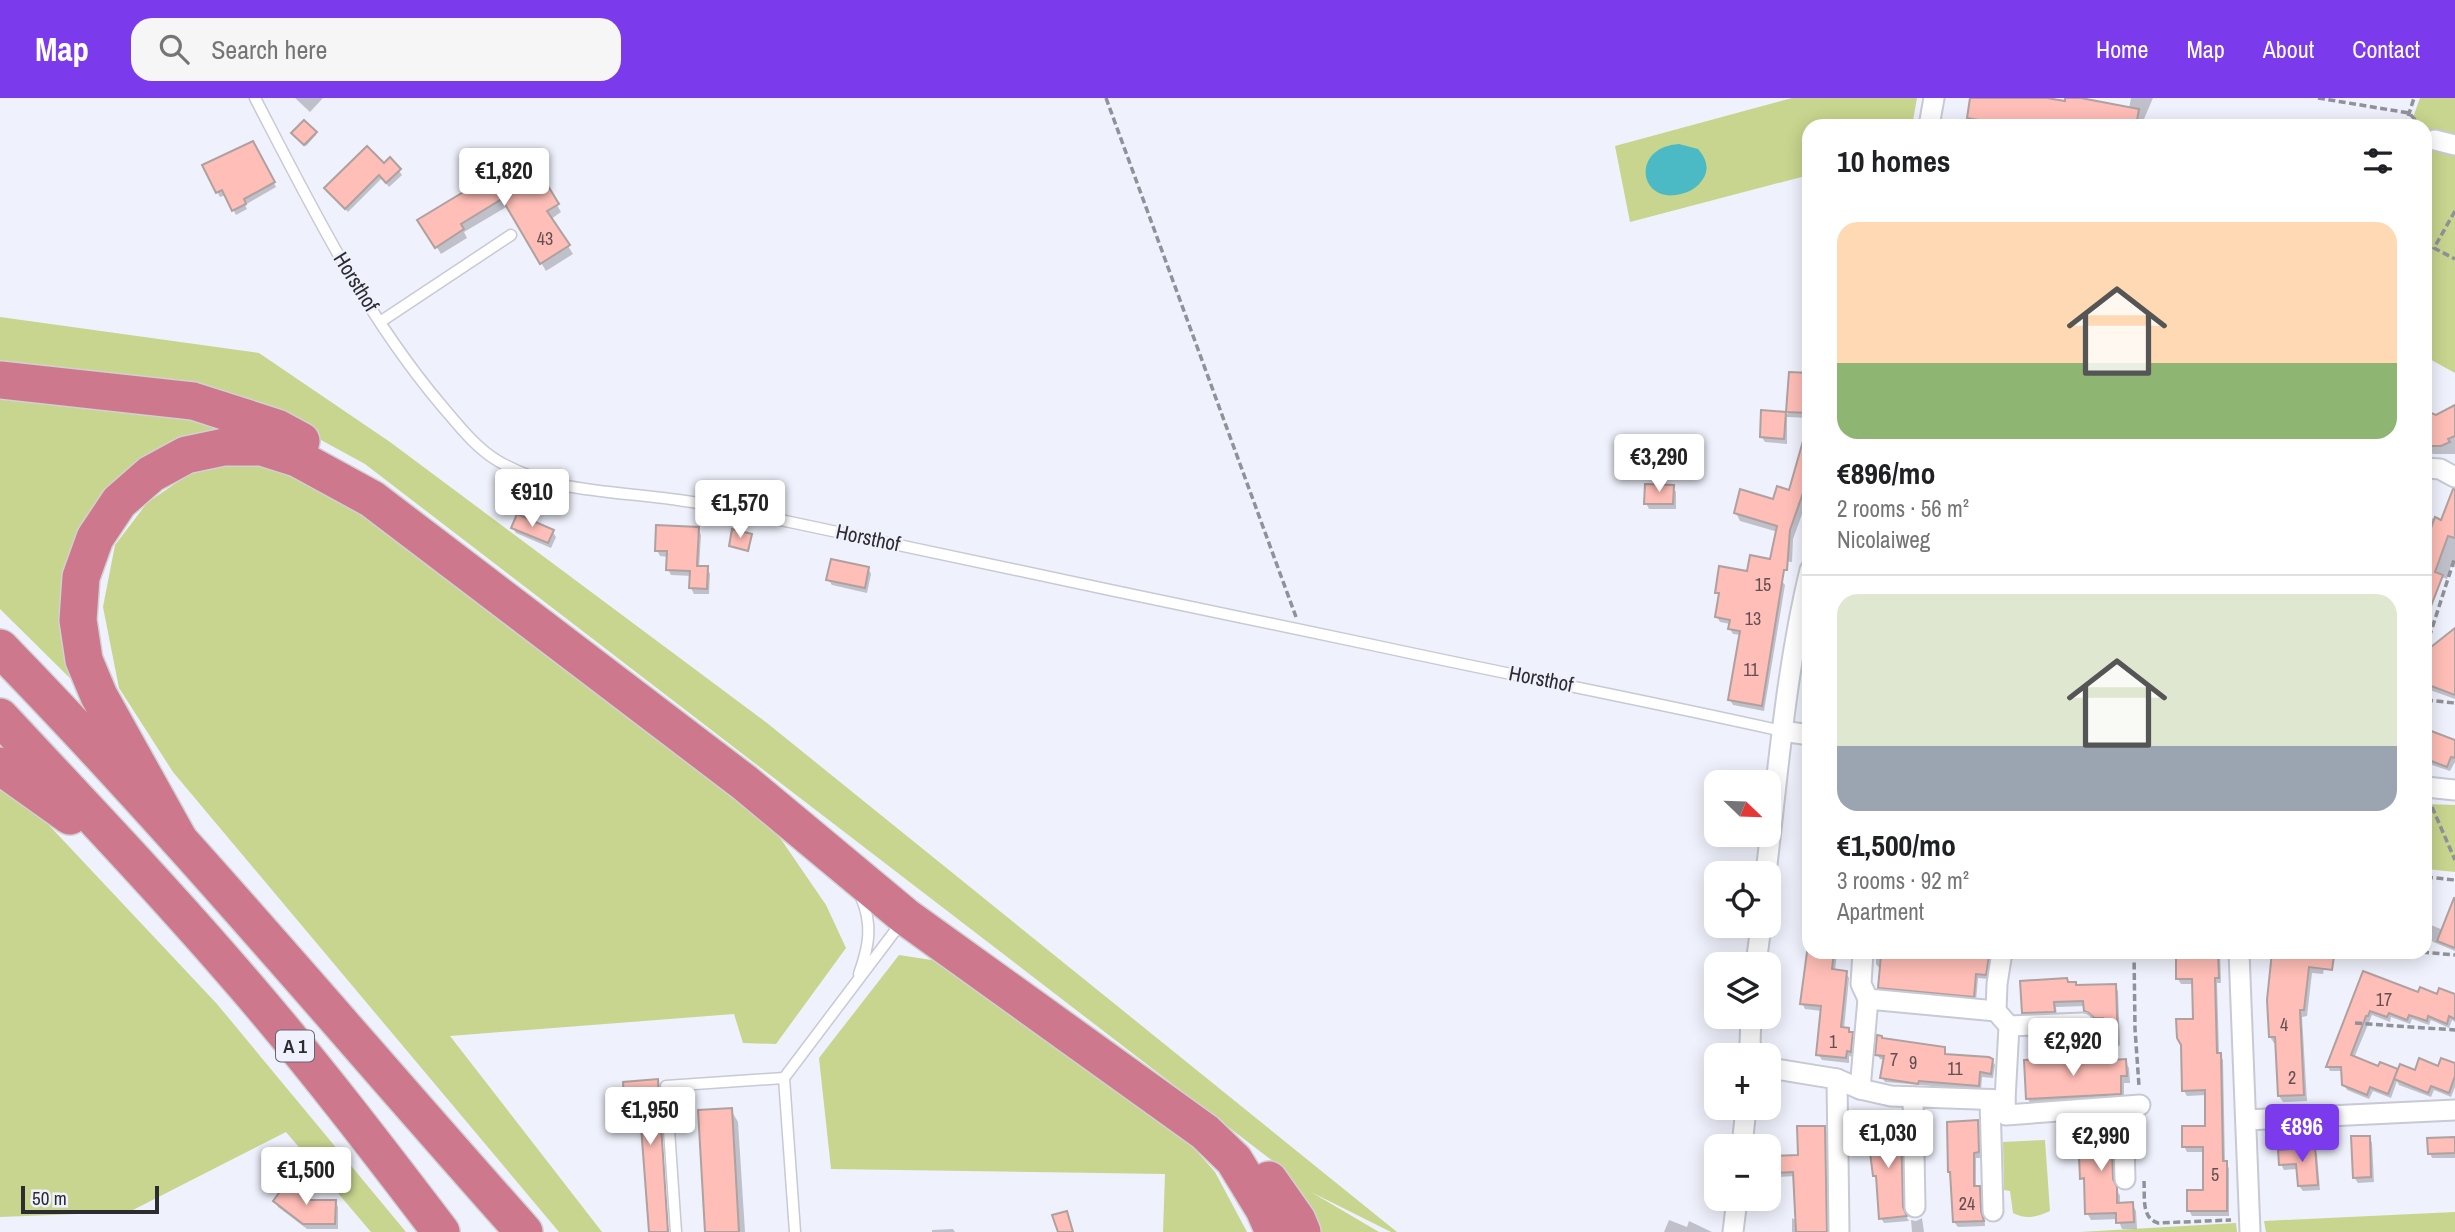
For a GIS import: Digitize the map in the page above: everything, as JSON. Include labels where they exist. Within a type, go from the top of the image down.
[{"type":"highway","points":[[0,380],[193,401],[277,428],[355,468],[784,798],[917,904],[1220,1126],[1245,1150],[1272,1183],[1302,1232]]},
{"type":"highway","points":[[178,838],[99,696],[84,660],[78,620],[81,577],[95,538],[118,502],[150,474],[186,456],[224,447],[262,447],[297,458],[372,499],[745,783],[845,866],[1205,1132],[1234,1160],[1264,1209],[1274,1232]]},
{"type":"highway","name":"A 1","points":[[0,648],[178,838],[524,1232]]},
{"type":"highway","name":"A 1","points":[[0,717],[141,868],[244,984],[356,1121],[441,1232]]},
{"type":"highway","points":[[0,766],[141,868]]},
{"type":"street","points":[[1930,119],[1934,98]]},
{"type":"street","points":[[2432,135],[2455,145]]},
{"type":"street","points":[[2432,468],[2440,469],[2455,477]]},
{"type":"street","points":[[1767,861],[1782,731],[1802,601]]},
{"type":"street","points":[[1782,731],[1802,734]]},
{"type":"street","points":[[2432,794],[2455,790]]},
{"type":"street","points":[[1860,1089],[1868,999],[1861,984],[1863,959]]},
{"type":"street","points":[[1993,1211],[2003,1018],[1997,984],[2001,959]]},
{"type":"street","points":[[2239,959],[2250,1225]]},
{"type":"street","points":[[1868,999],[2003,1018],[2083,1023]]},
{"type":"street","points":[[1781,1070],[1837,1079],[1860,1089],[1891,1096],[1998,1100]]},
{"type":"street","points":[[1837,1079],[1839,1231]]},
{"type":"street","points":[[1913,1097],[1915,1207]]},
{"type":"street","points":[[1998,1100],[2006,1115],[2132,1106],[2134,1177]]},
{"type":"street","points":[[2246,1120],[2455,1110]]},
{"type":"street","points":[[1733,1232],[1736,1211]]},
{"type":"lane","name":"Horsthof","points":[[255,98],[328,238],[380,322],[426,386],[470,438],[498,461],[543,481],[585,489],[681,500],[1782,731]]},
{"type":"lane","points":[[380,322],[511,235]]},
{"type":"lane","points":[[845,866],[869,915],[870,937],[855,984]]},
{"type":"lane","points":[[795,1232],[784,1078],[909,914]]},
{"type":"lane","points":[[676,1232],[666,1086],[784,1078]]},
{"type":"path","points":[[1106,98],[1300,629]]},
{"type":"path","points":[[2318,98],[2409,113],[2415,119]]},
{"type":"path","points":[[2407,119],[2414,98]]},
{"type":"path","points":[[2455,211],[2434,248],[2455,259]]},
{"type":"path","points":[[2432,628],[2455,557]]},
{"type":"path","points":[[2432,700],[2455,702]]},
{"type":"path","points":[[2432,805],[2455,860]]},
{"type":"path","points":[[2432,878],[2455,880]]},
{"type":"path","points":[[2432,953],[2455,956]]},
{"type":"path","points":[[2132,1106],[2134,959]]},
{"type":"path","points":[[2355,1023],[2455,1030]]},
{"type":"path","points":[[2134,1177],[2146,1214],[2151,1221],[2250,1225]]},
{"type":"green space","points":[[1792,98],[1917,98],[1913,119],[1802,119],[1802,177],[1630,222],[1615,146]]},
{"type":"green space","points":[[2420,98],[2455,98],[2455,373],[2432,360],[2432,119],[2412,119]]},
{"type":"green space","points":[[0,317],[259,353],[390,442],[767,723],[1397,1232],[1391,1232],[1311,1192],[1379,1232],[1318,1232],[1304,1214],[1295,1184],[1278,1165],[365,464],[255,404],[0,366]]},
{"type":"green space","points":[[0,390],[240,427],[89,536],[79,687],[0,609]]},
{"type":"green space","points":[[258,461],[322,482],[763,813],[826,905],[846,948],[776,1044],[743,1043],[734,1014],[450,1036],[602,1232],[559,1232],[173,772],[119,688],[103,607],[115,545],[147,503],[199,467]]},
{"type":"green space","points":[[0,785],[29,804],[217,1004],[406,1232],[371,1232],[286,1132],[129,1212],[0,1217]]},
{"type":"green space","points":[[2432,804],[2455,805],[2455,872],[2432,870]]},
{"type":"green space","points":[[899,955],[938,961],[1170,1121],[1215,1172],[1247,1232],[1163,1232],[1165,1174],[831,1169],[819,1058]]},
{"type":"green space","points":[[2045,1140],[2050,1211],[2032,1217],[2018,1215],[2013,1213],[2010,1191],[2004,1190],[2003,1142]]},
{"type":"green space","points":[[2455,1212],[2455,1232],[2266,1232],[2264,1221]]},
{"type":"green space","points":[[2236,1223],[2237,1232],[2080,1232]]},
{"type":"water","points":[[1679,144],[1698,149],[1707,167],[1701,182],[1694,189],[1667,195],[1656,191],[1649,184],[1647,164],[1663,147]]},
{"type":"building","points":[[1970,98],[2047,98],[2065,101],[2065,98],[2081,98],[2139,109],[2137,119],[1967,118]]},
{"type":"building","points":[[304,120],[317,132],[304,145],[291,133]]},
{"type":"building","points":[[253,141],[275,182],[244,199],[246,204],[232,211],[222,190],[216,193],[202,165]]},
{"type":"building","points":[[367,146],[384,163],[390,157],[401,169],[386,183],[379,175],[345,209],[324,188]]},
{"type":"building","points":[[528,153],[559,204],[547,211],[570,245],[540,264],[502,199],[461,224],[464,229],[435,248],[417,220]]},
{"type":"building","points":[[1789,372],[1802,373],[1802,413],[1786,412]]},
{"type":"building","points":[[2455,405],[2455,436],[2441,446],[2432,446],[2432,413],[2436,415]]},
{"type":"building","points":[[1761,410],[1786,412],[1784,439],[1760,437]]},
{"type":"building","points":[[1802,444],[1802,496],[1790,530],[1787,570],[1784,570],[1762,706],[1728,700],[1740,631],[1728,629],[1730,620],[1715,617],[1719,593],[1715,593],[1719,566],[1747,571],[1750,555],[1770,559],[1777,526],[1734,513],[1740,489],[1773,499],[1777,486],[1789,490]]},
{"type":"building","points":[[1645,484],[1674,485],[1673,504],[1644,504]]},
{"type":"building","points":[[2455,489],[2455,538],[2448,536],[2435,572],[2443,575],[2432,603],[2432,525],[2435,517],[2441,520]]},
{"type":"building","points":[[517,514],[554,530],[548,543],[511,528]]},
{"type":"building","points":[[656,525],[699,527],[697,566],[708,566],[707,589],[689,588],[690,571],[666,570],[667,551],[655,551]]},
{"type":"building","points":[[732,529],[752,534],[748,551],[729,546]]},
{"type":"building","points":[[831,559],[869,567],[865,588],[826,580]]},
{"type":"building","points":[[2455,628],[2455,695],[2432,686],[2432,646]]},
{"type":"building","points":[[2432,731],[2455,740],[2455,758],[2451,757],[2447,767],[2432,761]]},
{"type":"building","points":[[2455,898],[2455,948],[2437,941]]},
{"type":"building","points":[[1806,959],[1833,959],[1832,969],[1847,971],[1841,1027],[1849,1028],[1849,1032],[1853,1032],[1851,1052],[1847,1051],[1846,1058],[1816,1055],[1821,1006],[1800,1004]]},
{"type":"building","points":[[1881,959],[1989,959],[1986,975],[1976,974],[1974,997],[1878,988]]},
{"type":"building","points":[[2176,959],[2218,959],[2219,978],[2215,978],[2217,1053],[2221,1053],[2227,1211],[2187,1211],[2187,1190],[2203,1190],[2203,1147],[2182,1147],[2182,1126],[2205,1126],[2205,1090],[2182,1091],[2181,1045],[2177,1038],[2176,1019],[2193,1019],[2192,979],[2176,979]]},
{"type":"building","points":[[2271,959],[2334,959],[2332,970],[2309,967],[2304,1010],[2300,1010],[2304,1095],[2278,1096],[2275,1037],[2269,1037],[2267,1000]]},
{"type":"building","points":[[2363,971],[2418,992],[2420,987],[2437,994],[2439,988],[2455,994],[2455,1019],[2449,1016],[2447,1024],[2428,1016],[2427,1021],[2409,1015],[2407,1020],[2389,1013],[2387,1017],[2370,1011],[2366,1016],[2351,1055],[2378,1066],[2380,1062],[2398,1069],[2388,1094],[2370,1087],[2367,1095],[2342,1085],[2341,1067],[2326,1067]]},
{"type":"building","points":[[2067,978],[2068,982],[2076,982],[2076,985],[2116,984],[2118,1046],[2103,1018],[2094,1018],[2084,1011],[2083,1001],[2054,1002],[2055,1012],[2022,1013],[2020,981]]},
{"type":"building","points":[[1877,1035],[1945,1047],[1945,1054],[1989,1057],[1993,1059],[1991,1074],[1980,1072],[1979,1086],[1919,1081],[1918,1084],[1880,1078],[1884,1056],[1875,1055]]},
{"type":"building","points":[[2083,1057],[2070,1063],[2126,1059],[2127,1076],[2121,1076],[2121,1094],[2026,1099],[2024,1060]]},
{"type":"building","points":[[2419,1058],[2438,1066],[2441,1058],[2455,1063],[2455,1076],[2449,1093],[2431,1086],[2428,1093],[2394,1079],[2400,1064],[2415,1070]]},
{"type":"building","points":[[658,1079],[668,1232],[649,1232],[640,1113],[625,1114],[623,1082]]},
{"type":"building","points":[[732,1108],[739,1232],[705,1232],[698,1110]]},
{"type":"building","points":[[2111,1119],[2113,1179],[2117,1187],[2117,1203],[2133,1202],[2134,1222],[2116,1223],[2116,1213],[2085,1214],[2084,1178],[2080,1179],[2079,1156],[2084,1156],[2084,1121]]},
{"type":"building","points":[[1978,1120],[1979,1152],[1974,1153],[1974,1186],[1980,1186],[1984,1221],[1953,1222],[1947,1122]]},
{"type":"building","points":[[1797,1126],[1825,1126],[1827,1232],[1796,1232],[1793,1172],[1781,1173],[1781,1156],[1798,1155]]},
{"type":"building","points":[[1901,1126],[1903,1207],[1907,1216],[1879,1219],[1876,1176],[1873,1176],[1867,1129]]},
{"type":"building","points":[[2351,1136],[2370,1136],[2371,1177],[2353,1178]]},
{"type":"building","points":[[2455,1137],[2455,1153],[2428,1154],[2427,1138]]},
{"type":"building","points":[[2315,1147],[2318,1185],[2298,1186],[2296,1164],[2279,1165],[2278,1150]]},
{"type":"building","points":[[287,1182],[310,1200],[336,1200],[335,1224],[303,1224],[273,1201]]},
{"type":"building","points":[[1067,1211],[1073,1232],[1058,1232],[1052,1215]]}]
